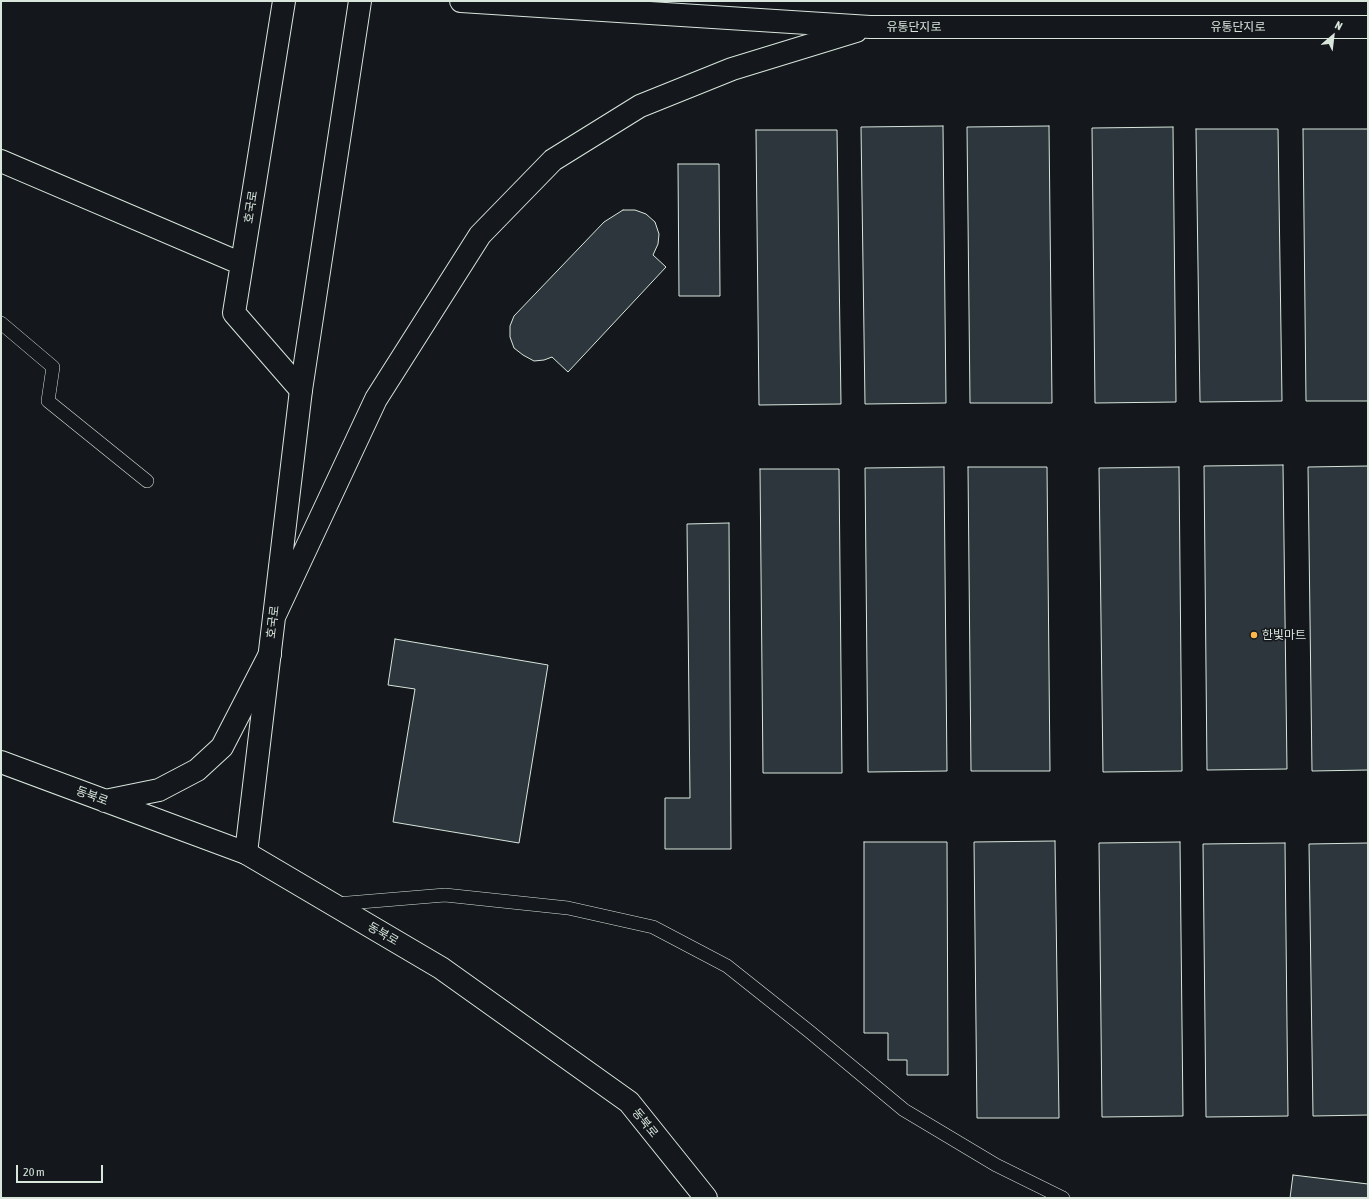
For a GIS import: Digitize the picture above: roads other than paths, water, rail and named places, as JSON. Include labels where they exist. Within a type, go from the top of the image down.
[{"type":"main road","name":"호국로","points":[[284,1],[234,313],[301,390]]},
{"type":"main road","name":"호국로","points":[[246,853],[301,390],[360,1]]},
{"type":"main road","name":"유통단지로","points":[[461,1],[870,26],[1368,27]]},
{"type":"main road","points":[[274,617],[376,399],[480,235],[553,160],[640,106],[732,69],[870,26]]},
{"type":"main road","points":[[1,161],[242,264]]},
{"type":"main road","points":[[105,801],[159,790],[198,770],[222,747],[270,654]]},
{"type":"main road","name":"동북로","points":[[1,762],[246,853],[441,968],[629,1102],[706,1198]]},
{"type":"lane","points":[[1,323],[53,367],[48,400],[147,481]]},
{"type":"lane","points":[[334,905],[445,895],[568,908],[654,927],[727,966],[904,1110],[996,1165],[1063,1198]]},
{"type":"place","name":"한빛마트","points":[[1254,635]]}]
